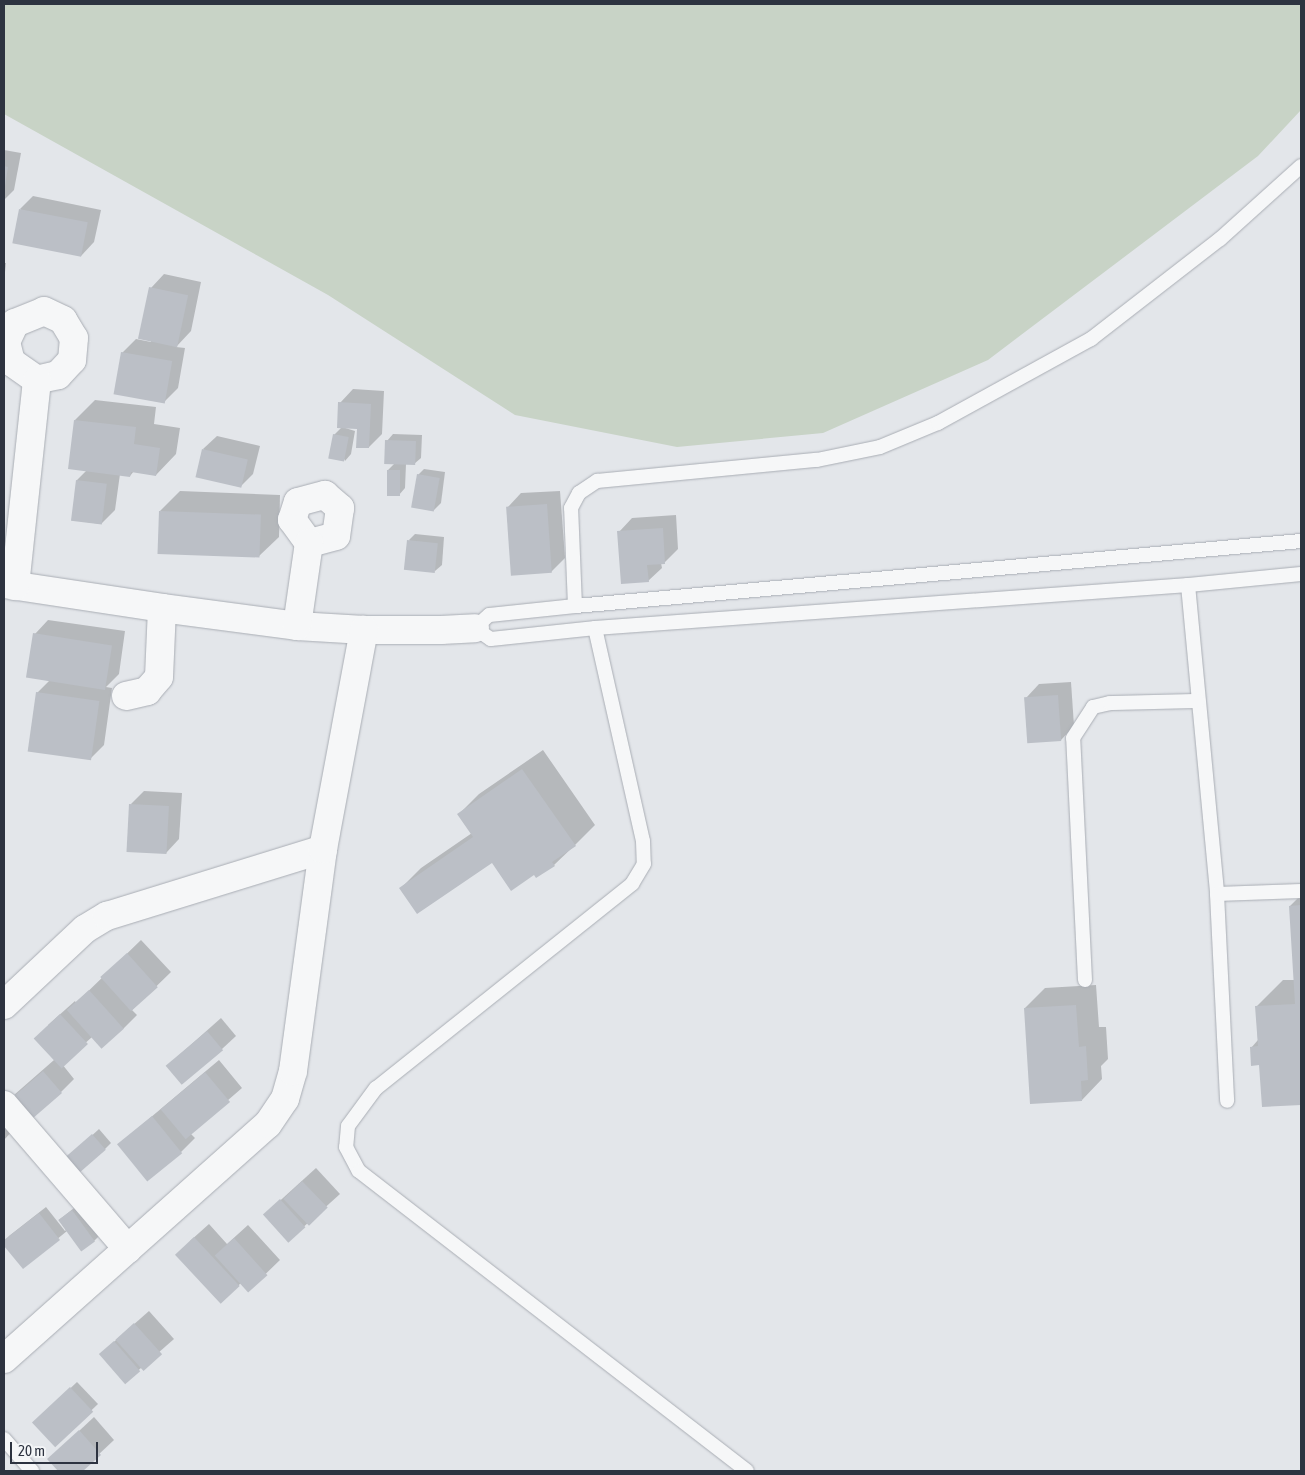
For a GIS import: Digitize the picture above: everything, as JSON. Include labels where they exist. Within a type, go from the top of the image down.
[{"type":"street","points":[[37,380],[9,585],[297,626],[364,630],[475,628]]},
{"type":"street","points":[[297,626],[309,543]]},
{"type":"street","points":[[126,696],[147,691],[159,677],[162,608]]},
{"type":"street","points":[[4,1359],[268,1124],[285,1099],[293,1071],[322,849],[364,630]]},
{"type":"street","points":[[4,1005],[85,930],[107,916],[322,849]]},
{"type":"street","points":[[4,1105],[128,1249]]},
{"type":"lane","points":[[574,606],[570,508],[579,493],[597,481],[817,460],[880,447],[938,423],[1092,339],[1220,239],[1301,166]]},
{"type":"lane","points":[[1301,541],[574,606],[489,615],[475,628],[491,639],[595,628],[1188,585],[1301,574]]},
{"type":"lane","points":[[1188,585],[1216,894],[1227,1101]]},
{"type":"lane","points":[[595,628],[642,841],[644,864],[632,884],[376,1088],[348,1126],[346,1147],[360,1171],[747,1471]]},
{"type":"lane","points":[[1085,980],[1074,738],[1093,707],[1110,703],[1198,701]]},
{"type":"lane","points":[[1216,894],[1301,891]]},
{"type":"lane","points":[[4,1439],[32,1471]]},
{"type":"shaded area","points":[[4,4],[1301,4],[1301,110],[1258,156],[988,360],[823,433],[677,447],[515,415],[328,295],[4,114]]},
{"type":"building","points":[[4,166],[8,167],[5,186],[4,186]]},
{"type":"building","points":[[19,209],[88,222],[81,257],[12,243]]},
{"type":"building","points":[[149,287],[188,295],[177,347],[138,339]]},
{"type":"building","points":[[121,352],[172,361],[165,403],[114,394]]},
{"type":"building","points":[[338,402],[371,404],[369,448],[356,448],[357,429],[337,428]]},
{"type":"building","points":[[74,420],[136,427],[134,444],[160,448],[156,476],[131,472],[130,477],[68,469]]},
{"type":"building","points":[[333,434],[349,437],[344,462],[328,459]]},
{"type":"building","points":[[385,440],[416,441],[415,465],[384,464]]},
{"type":"building","points":[[202,449],[248,460],[241,488],[195,477]]},
{"type":"building","points":[[387,470],[400,470],[400,496],[387,496]]},
{"type":"building","points":[[417,474],[440,478],[434,511],[411,507]]},
{"type":"building","points":[[76,480],[107,484],[102,524],[71,521]]},
{"type":"building","points":[[547,504],[552,573],[511,576],[506,507]]},
{"type":"building","points":[[159,511],[261,515],[259,558],[157,554]]},
{"type":"building","points":[[663,528],[665,564],[647,565],[649,582],[621,584],[617,531]]},
{"type":"building","points":[[407,540],[438,543],[435,573],[404,570]]},
{"type":"building","points":[[33,633],[112,646],[105,690],[26,677]]},
{"type":"building","points":[[36,692],[99,701],[91,760],[28,751]]},
{"type":"building","points":[[1058,695],[1061,741],[1027,743],[1024,697]]},
{"type":"building","points":[[522,769],[576,846],[552,862],[555,866],[536,878],[534,875],[511,891],[492,863],[417,914],[399,888],[473,837],[457,814]]},
{"type":"building","points":[[129,804],[169,806],[166,854],[126,852]]},
{"type":"building","points":[[1301,905],[1301,1105],[1262,1107],[1259,1065],[1251,1066],[1250,1047],[1258,1046],[1255,1006],[1295,1004],[1289,906]]},
{"type":"building","points":[[127,953],[158,987],[131,1011],[100,977]]},
{"type":"building","points":[[89,990],[124,1029],[102,1049],[67,1010]]},
{"type":"building","points":[[1076,1005],[1079,1047],[1086,1046],[1088,1080],[1081,1081],[1082,1101],[1030,1104],[1024,1008]]},
{"type":"building","points":[[60,1014],[88,1044],[62,1069],[34,1039]]},
{"type":"building","points":[[207,1031],[223,1050],[182,1085],[166,1066]]},
{"type":"building","points":[[43,1071],[62,1093],[33,1118],[14,1097]]},
{"type":"building","points":[[205,1072],[230,1102],[186,1139],[161,1109]]},
{"type":"building","points":[[152,1116],[182,1153],[147,1182],[117,1144]]},
{"type":"building","points":[[92,1134],[106,1150],[79,1173],[66,1157]]},
{"type":"building","points":[[302,1181],[328,1208],[309,1226],[283,1199]]},
{"type":"building","points":[[280,1199],[305,1227],[288,1243],[263,1214]]},
{"type":"building","points":[[72,1210],[95,1242],[81,1252],[58,1220]]},
{"type":"building","points":[[39,1213],[60,1240],[23,1269],[4,1246],[4,1240]]},
{"type":"building","points":[[194,1237],[240,1286],[221,1304],[175,1255]]},
{"type":"building","points":[[234,1238],[267,1275],[248,1293],[215,1255]]},
{"type":"building","points":[[134,1323],[162,1354],[144,1371],[115,1340]]},
{"type":"building","points":[[114,1341],[140,1371],[125,1384],[99,1354]]},
{"type":"building","points":[[70,1387],[93,1412],[55,1447],[32,1422]]},
{"type":"building","points":[[79,1430],[101,1455],[83,1471],[58,1471],[47,1459]]}]
